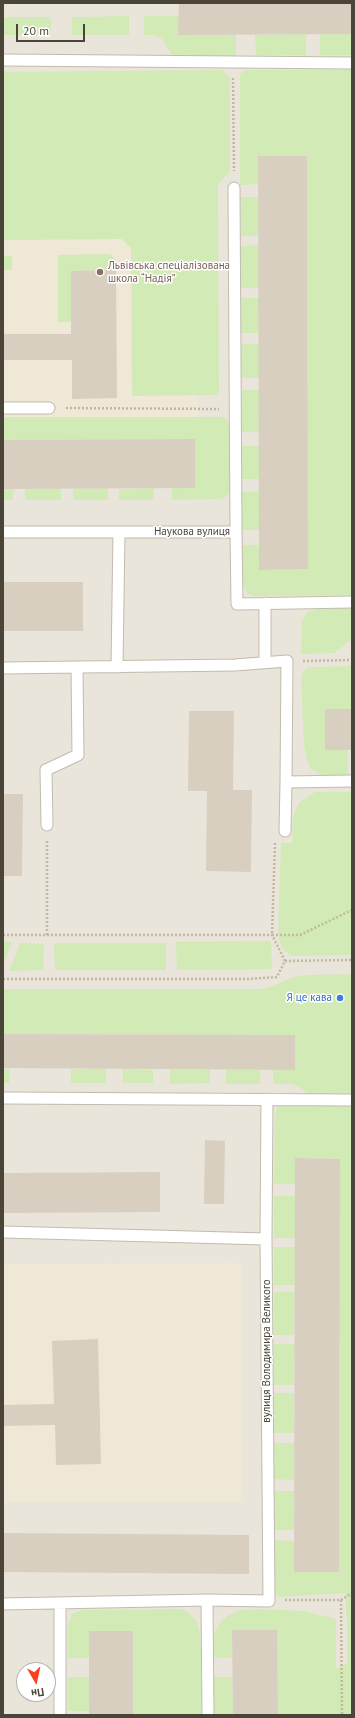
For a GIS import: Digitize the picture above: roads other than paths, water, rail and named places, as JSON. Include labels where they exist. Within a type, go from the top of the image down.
[{"type":"lane","points":[[3,60],[352,63]]},
{"type":"lane","points":[[234,188],[234,409],[236,532]]},
{"type":"lane","points":[[3,408],[49,408]]},
{"type":"lane","name":"Наукова вулиця","points":[[3,532],[236,532],[237,604],[352,602]]},
{"type":"lane","points":[[117,667],[119,532]]},
{"type":"lane","points":[[265,603],[265,662]]},
{"type":"lane","points":[[3,668],[77,668],[287,661],[285,831]]},
{"type":"lane","points":[[47,825],[46,770],[78,755],[77,668]]},
{"type":"lane","points":[[286,782],[352,782]]},
{"type":"lane","points":[[3,1098],[352,1100]]},
{"type":"lane","name":"вулиця Володимира Великого","points":[[207,1600],[269,1601],[266,1239],[267,1099]]},
{"type":"lane","points":[[3,1232],[266,1239]]},
{"type":"lane","points":[[3,1604],[207,1600],[208,1715]]},
{"type":"lane","points":[[60,1603],[60,1715]]},
{"type":"place","name":"Львівська спеціалізована школа “Надія”","points":[[100,272]]},
{"type":"place","name":"Я це кава","points":[[340,998]]}]
